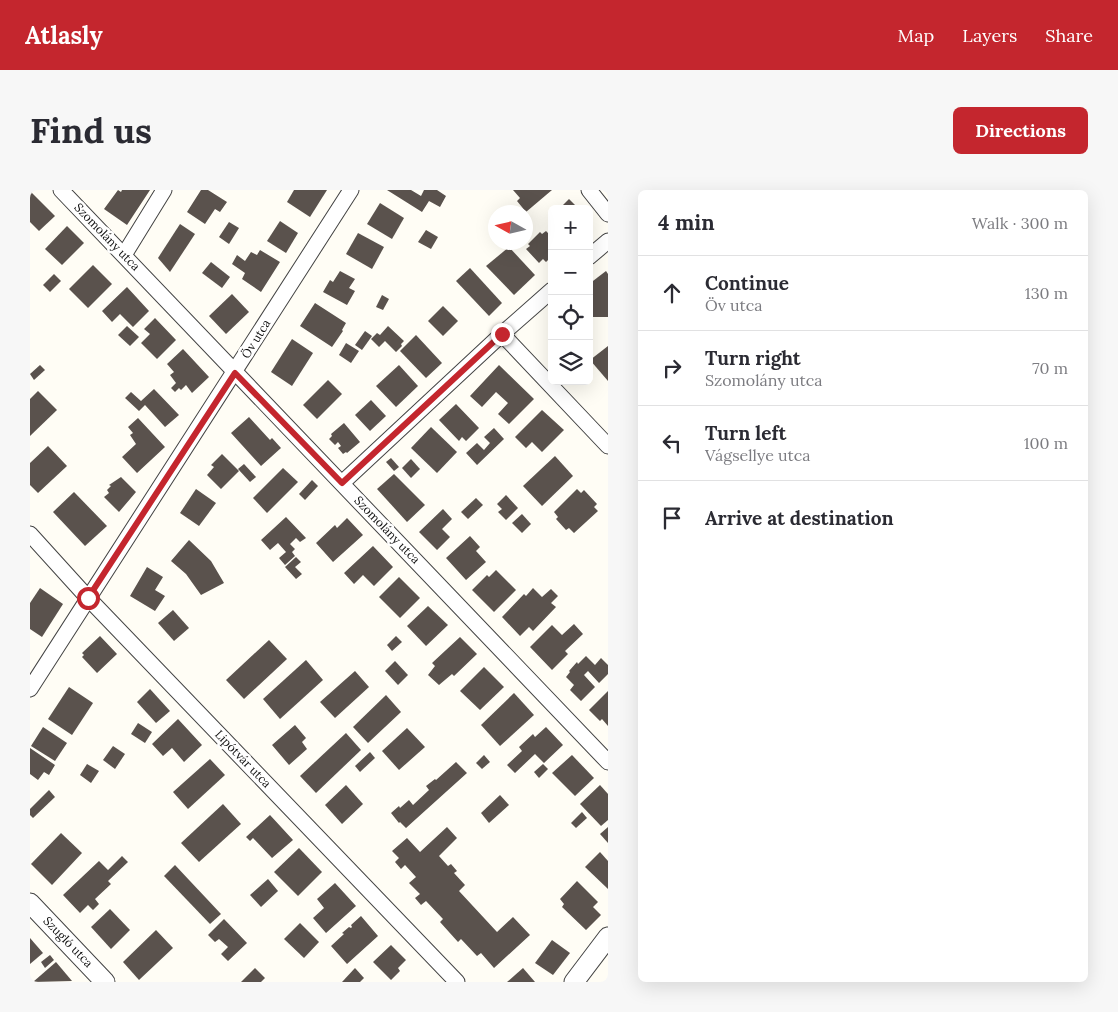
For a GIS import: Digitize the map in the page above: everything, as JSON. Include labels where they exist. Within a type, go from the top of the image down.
[{"type":"street","name":"Szomolány utca","points":[[61,190],[608,762]]},
{"type":"street","points":[[124,255],[164,190]]},
{"type":"street","name":"Öv utca","points":[[30,689],[351,190]]},
{"type":"street","points":[[589,190],[608,214]]},
{"type":"street","points":[[593,254],[608,241]]},
{"type":"street","points":[[342,483],[548,294]]},
{"type":"street","points":[[502,334],[608,446]]},
{"type":"street","name":"Lipótvár utca","points":[[30,534],[88,598],[457,982]]},
{"type":"street","name":"Szugló utca","points":[[30,903],[106,982]]},
{"type":"street","points":[[574,982],[608,937]]},
{"type":"building","points":[[118,190],[121,192],[122,190],[150,190],[127,225],[104,209]]},
{"type":"building","points":[[201,190],[208,190],[227,202],[220,212],[215,209],[205,224],[187,212]]},
{"type":"building","points":[[294,190],[327,190],[310,217],[287,202]]},
{"type":"building","points":[[387,190],[411,190],[421,196],[424,190],[437,190],[446,196],[440,207],[429,201],[422,212]]},
{"type":"building","points":[[513,190],[552,190],[533,206],[520,205],[517,201],[520,198]]},
{"type":"building","points":[[30,191],[55,216],[39,231],[30,222]]},
{"type":"building","points":[[569,199],[575,205],[563,205]]},
{"type":"building","points":[[380,203],[404,218],[392,239],[367,224]]},
{"type":"building","points":[[280,221],[298,233],[286,253],[267,241]]},
{"type":"building","points":[[229,222],[239,228],[229,244],[219,237]]},
{"type":"building","points":[[180,224],[195,234],[170,272],[158,258]]},
{"type":"building","points":[[67,226],[84,243],[62,265],[45,249]]},
{"type":"building","points":[[426,230],[438,237],[431,249],[418,242]]},
{"type":"building","points":[[546,231],[548,233],[548,260],[546,262],[543,259],[539,263],[527,250],[533,250],[533,239],[540,232],[542,234]]},
{"type":"building","points":[[358,233],[384,247],[372,269],[346,254]]},
{"type":"building","points":[[260,250],[280,262],[261,292],[242,279],[245,273],[232,264],[237,255],[245,261],[251,252],[257,255]]},
{"type":"building","points":[[505,250],[512,250],[535,275],[514,295],[486,266]]},
{"type":"building","points":[[211,262],[230,277],[222,288],[202,273]]},
{"type":"building","points":[[93,265],[112,284],[88,308],[69,289]]},
{"type":"building","points":[[470,268],[502,303],[489,316],[456,281]]},
{"type":"building","points":[[340,271],[355,279],[349,288],[355,291],[347,305],[323,292],[330,280],[333,282]]},
{"type":"building","points":[[606,271],[608,274],[608,317],[593,317],[593,281]]},
{"type":"building","points":[[54,274],[61,281],[50,292],[43,285]]},
{"type":"building","points":[[127,287],[149,311],[133,327],[120,314],[112,322],[102,311]]},
{"type":"building","points":[[232,294],[249,312],[226,334],[209,316]]},
{"type":"building","points":[[382,295],[389,299],[383,310],[376,307]]},
{"type":"building","points":[[315,303],[346,323],[332,347],[300,326]]},
{"type":"building","points":[[443,306],[458,321],[443,336],[428,321]]},
{"type":"building","points":[[155,318],[176,340],[157,359],[141,343],[150,334],[144,329]]},
{"type":"building","points":[[127,326],[139,337],[130,346],[118,335]]},
{"type":"building","points":[[388,326],[404,341],[396,352],[385,341],[379,347],[371,339],[377,333],[380,335]]},
{"type":"building","points":[[365,331],[372,336],[362,350],[355,345]]},
{"type":"building","points":[[416,335],[442,363],[426,378],[400,351]]},
{"type":"building","points":[[292,339],[313,353],[292,386],[271,372]]},
{"type":"building","points":[[346,343],[359,351],[351,363],[339,355]]},
{"type":"building","points":[[608,346],[608,381],[593,364],[593,358]]},
{"type":"building","points":[[183,349],[209,377],[192,393],[186,385],[181,390],[179,388],[175,392],[171,388],[176,383],[170,375],[174,372],[167,364]]},
{"type":"building","points":[[40,365],[45,370],[34,380],[30,374]]},
{"type":"building","points":[[399,365],[418,386],[396,407],[376,386]]},
{"type":"building","points":[[499,365],[534,399],[509,424],[498,414],[508,403],[496,392],[482,407],[470,396]]},
{"type":"building","points":[[328,380],[342,394],[317,419],[303,405]]},
{"type":"building","points":[[154,389],[179,415],[165,427],[145,405],[139,411],[125,398],[131,392],[141,401]]},
{"type":"building","points":[[38,391],[57,410],[30,436],[30,399]]},
{"type":"building","points":[[371,400],[386,416],[370,431],[355,415]]},
{"type":"building","points":[[456,404],[479,428],[466,441],[462,437],[459,441],[439,420]]},
{"type":"building","points":[[542,410],[564,430],[542,452],[532,442],[526,448],[515,437]]},
{"type":"building","points":[[249,417],[270,440],[272,438],[281,448],[261,466],[231,433]]},
{"type":"building","points":[[138,418],[165,447],[137,473],[122,457],[136,444],[130,435],[133,433],[128,427]]},
{"type":"building","points":[[344,423],[360,442],[343,454],[338,448],[341,446],[338,442],[335,445],[329,439],[332,436],[331,434]]},
{"type":"building","points":[[431,427],[457,452],[437,473],[411,448]]},
{"type":"building","points":[[494,428],[504,439],[477,465],[466,453],[477,443],[484,450],[490,443],[484,437]]},
{"type":"building","points":[[48,446],[67,466],[38,493],[30,485],[30,463]]},
{"type":"building","points":[[222,454],[239,471],[221,489],[207,475],[214,467],[211,465]]},
{"type":"building","points":[[555,456],[573,476],[542,506],[523,486]]},
{"type":"building","points":[[391,458],[399,467],[394,471],[386,462]]},
{"type":"building","points":[[411,459],[420,469],[411,478],[402,468]]},
{"type":"building","points":[[244,464],[256,477],[250,482],[238,469]]},
{"type":"building","points":[[283,468],[298,482],[267,513],[253,498]]},
{"type":"building","points":[[394,474],[425,505],[407,522],[377,489]]},
{"type":"building","points":[[121,477],[136,492],[119,512],[104,497],[109,493],[107,490],[111,486],[109,485]]},
{"type":"building","points":[[312,480],[318,486],[305,500],[299,494]]},
{"type":"building","points":[[196,489],[216,503],[199,526],[180,513]]},
{"type":"building","points":[[577,489],[581,493],[584,490],[597,504],[594,507],[598,511],[574,533],[569,528],[566,530],[556,519],[558,517],[554,512]]},
{"type":"building","points":[[74,492],[107,526],[85,546],[53,512]]},
{"type":"building","points":[[506,495],[518,508],[506,520],[498,512],[502,509],[497,504]]},
{"type":"building","points":[[476,498],[483,505],[468,519],[461,512]]},
{"type":"building","points":[[443,509],[452,519],[442,529],[450,537],[437,550],[419,532]]},
{"type":"building","points":[[522,514],[531,524],[522,533],[512,523]]},
{"type":"building","points":[[286,517],[306,538],[300,542],[296,538],[290,544],[295,549],[292,552],[295,556],[285,565],[279,558],[286,552],[278,543],[270,550],[261,540]]},
{"type":"building","points":[[347,518],[363,535],[333,562],[316,543],[335,525],[337,528]]},
{"type":"building","points":[[470,536],[480,547],[476,551],[486,562],[466,580],[446,558]]},
{"type":"building","points":[[189,540],[211,561],[224,583],[201,595],[186,574],[171,561]]},
{"type":"building","points":[[373,546],[393,567],[374,586],[363,575],[354,584],[344,573]]},
{"type":"building","points":[[296,557],[301,562],[295,567],[302,574],[296,579],[285,567]]},
{"type":"building","points":[[147,567],[163,577],[155,590],[165,596],[155,611],[130,596]]},
{"type":"building","points":[[496,570],[516,590],[494,612],[472,590],[487,575],[489,577]]},
{"type":"building","points":[[399,577],[420,598],[400,618],[379,597]]},
{"type":"building","points":[[40,588],[63,604],[42,637],[30,629],[30,603]]},
{"type":"building","points":[[533,588],[542,597],[551,589],[558,596],[551,603],[556,607],[533,631],[529,627],[520,636],[502,617],[524,594],[526,596]]},
{"type":"building","points":[[428,606],[448,625],[426,646],[407,626]]},
{"type":"building","points":[[173,610],[189,628],[174,641],[158,623]]},
{"type":"building","points":[[574,624],[583,634],[565,651],[568,654],[552,670],[530,647],[552,625],[562,635]]},
{"type":"building","points":[[100,636],[117,654],[97,673],[82,657],[84,655],[82,653]]},
{"type":"building","points":[[396,636],[402,642],[392,651],[387,645]]},
{"type":"building","points":[[460,637],[477,654],[454,676],[452,674],[439,685],[428,675],[435,666],[432,663]]},
{"type":"building","points":[[269,640],[287,659],[244,699],[226,680]]},
{"type":"building","points":[[586,656],[595,665],[601,658],[608,665],[608,674],[599,683],[588,671],[584,675],[595,687],[581,701],[570,690],[574,685],[566,677],[577,662],[578,664]]},
{"type":"building","points":[[306,660],[323,680],[280,719],[263,699]]},
{"type":"building","points":[[395,661],[408,675],[398,685],[385,671]]},
{"type":"building","points":[[484,667],[504,687],[480,710],[460,691]]},
{"type":"building","points":[[355,671],[369,687],[335,718],[320,702]]},
{"type":"building","points":[[69,687],[93,703],[72,735],[48,719]]},
{"type":"building","points":[[150,689],[170,711],[156,723],[137,702]]},
{"type":"building","points":[[608,691],[608,726],[589,710]]},
{"type":"building","points":[[514,693],[534,715],[500,746],[481,725]]},
{"type":"building","points":[[386,695],[401,712],[368,743],[353,727]]},
{"type":"building","points":[[178,719],[202,745],[184,762],[172,748],[163,756],[152,744]]},
{"type":"building","points":[[138,723],[152,732],[145,743],[131,734]]},
{"type":"building","points":[[295,725],[306,738],[302,742],[307,749],[289,765],[272,745]]},
{"type":"building","points":[[43,727],[67,743],[55,761],[31,746]]},
{"type":"building","points":[[546,727],[563,745],[544,763],[535,754],[515,773],[507,765],[522,751],[519,747],[533,734],[535,737]]},
{"type":"building","points":[[407,728],[425,747],[399,770],[382,751]]},
{"type":"building","points":[[346,733],[361,750],[316,793],[300,776]]},
{"type":"building","points":[[113,746],[125,754],[115,769],[103,760]]},
{"type":"building","points":[[30,748],[55,765],[49,775],[44,772],[38,780],[30,774]]},
{"type":"building","points":[[370,752],[375,758],[360,772],[355,766]]},
{"type":"building","points":[[484,755],[490,762],[482,769],[476,763]]},
{"type":"building","points":[[572,755],[594,778],[575,796],[552,773]]},
{"type":"building","points":[[210,759],[225,775],[188,809],[173,792]]},
{"type":"building","points":[[456,762],[467,773],[406,828],[399,823],[391,813],[409,800],[413,805],[429,790],[426,786],[436,780]]},
{"type":"building","points":[[87,764],[99,771],[91,783],[80,775]]},
{"type":"building","points":[[543,764],[548,769],[539,778],[534,772]]},
{"type":"building","points":[[346,785],[363,804],[342,824],[325,805]]},
{"type":"building","points":[[600,785],[608,794],[608,820],[601,826],[580,804]]},
{"type":"building","points":[[49,790],[55,797],[33,818],[30,815],[30,809]]},
{"type":"building","points":[[500,795],[509,805],[489,823],[481,813]]},
{"type":"building","points":[[223,804],[241,824],[199,862],[181,843]]},
{"type":"building","points":[[582,812],[587,818],[576,828],[571,823]]},
{"type":"building","points":[[270,815],[293,840],[272,858],[253,838],[250,841],[246,837]]},
{"type":"building","points":[[447,827],[457,838],[439,856],[448,866],[451,864],[457,871],[454,873],[465,885],[459,891],[497,932],[513,917],[530,935],[494,968],[481,953],[477,956],[461,939],[458,942],[440,922],[443,919],[426,901],[421,905],[415,898],[420,894],[409,883],[416,877],[405,865],[401,869],[395,862],[399,858],[392,851],[407,838],[420,852]]},
{"type":"building","points":[[608,827],[608,843],[600,834]]},
{"type":"building","points":[[61,833],[82,853],[52,885],[31,864]]},
{"type":"building","points":[[299,848],[322,872],[298,896],[274,872]]},
{"type":"building","points":[[600,852],[608,861],[608,889],[585,867]]},
{"type":"building","points":[[122,856],[128,862],[108,881],[111,884],[95,899],[99,904],[93,910],[88,905],[80,913],[63,895],[99,861],[108,870]]},
{"type":"building","points":[[175,865],[221,914],[210,924],[164,876]]},
{"type":"building","points":[[268,879],[278,891],[261,907],[250,895]]},
{"type":"building","points":[[577,881],[598,902],[593,907],[601,915],[586,930],[562,907],[564,904],[560,899]]},
{"type":"building","points":[[335,883],[356,906],[326,933],[313,918],[324,908],[317,899]]},
{"type":"building","points":[[110,909],[130,930],[111,949],[91,927]]},
{"type":"building","points":[[361,916],[378,936],[347,964],[331,946]]},
{"type":"building","points":[[224,919],[247,943],[228,961],[221,954],[228,947],[219,939],[215,942],[208,935]]},
{"type":"building","points":[[300,923],[319,942],[304,958],[284,939]]},
{"type":"building","points":[[156,930],[173,948],[139,980],[123,962]]},
{"type":"building","points":[[30,938],[43,953],[30,964]]},
{"type":"building","points":[[552,940],[570,953],[553,975],[535,963]]},
{"type":"building","points":[[391,945],[406,960],[398,968],[400,971],[391,980],[373,962]]},
{"type":"building","points":[[50,955],[54,960],[45,968],[41,962]]},
{"type":"building","points":[[56,962],[72,981],[33,982]]},
{"type":"building","points":[[255,968],[265,978],[261,982],[241,982]]},
{"type":"building","points":[[355,968],[364,978],[360,982],[342,982]]},
{"type":"building","points":[[523,968],[535,982],[507,982]]},
{"type":"route","points":[[88,598],[235,373],[342,483],[502,334]]}]
